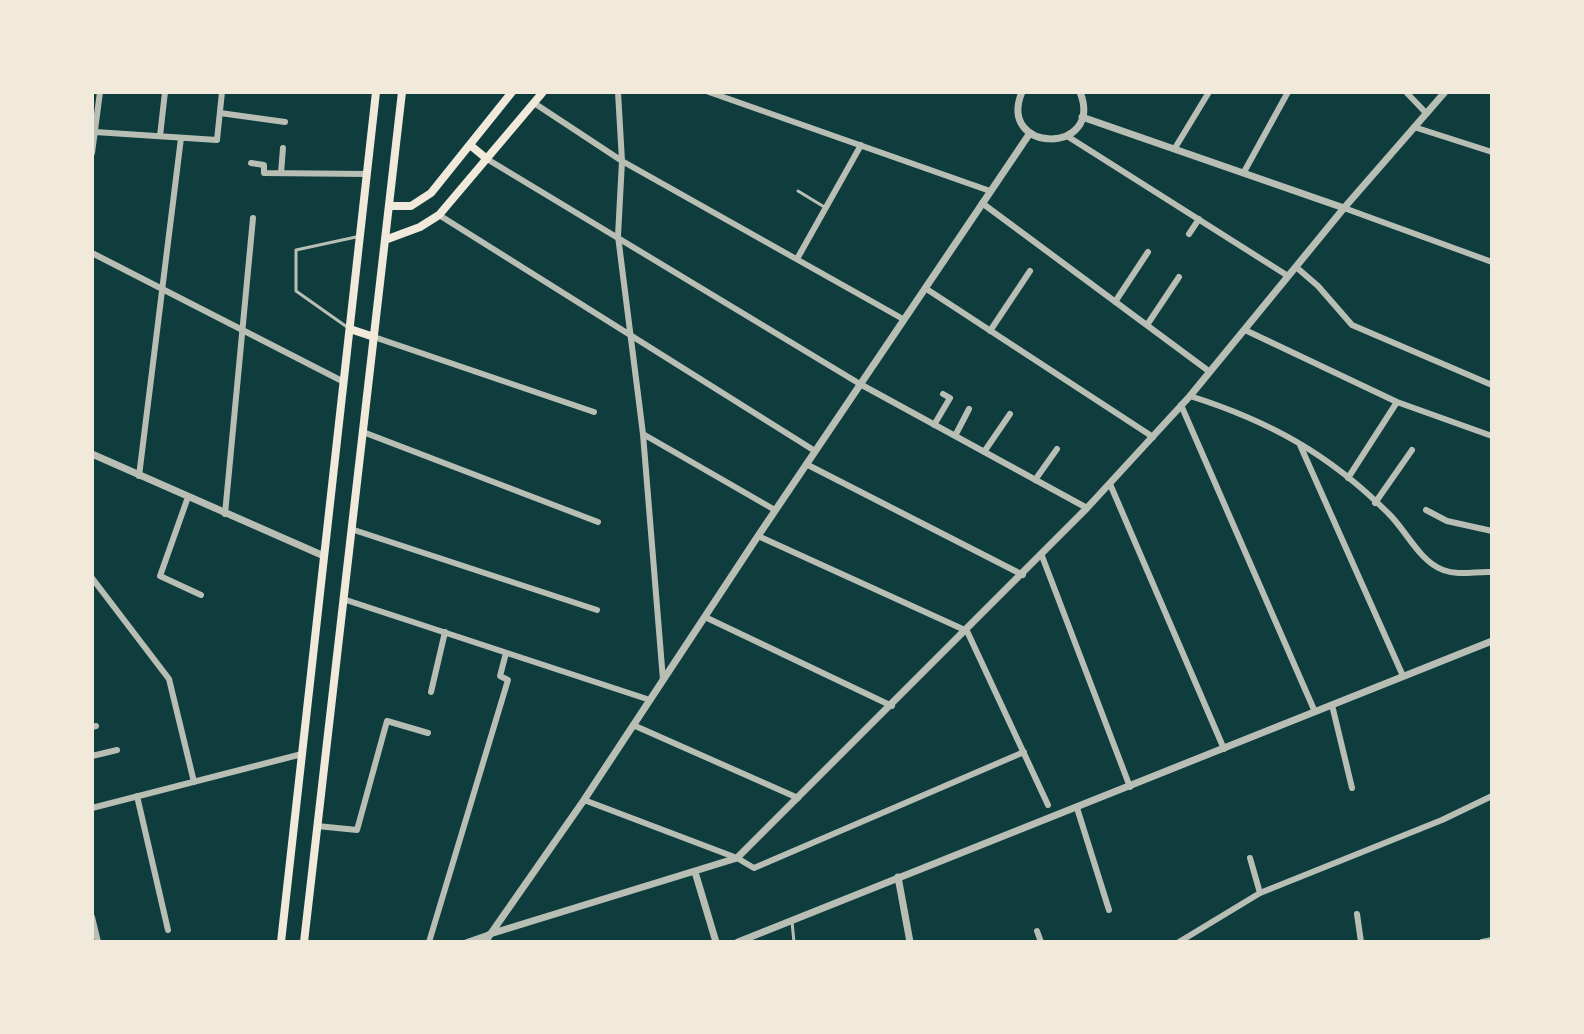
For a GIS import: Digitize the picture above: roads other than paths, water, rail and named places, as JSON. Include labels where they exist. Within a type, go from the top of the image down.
[{"type":"main road","points":[[281,942],[376,92]]},
{"type":"main road","points":[[304,942],[402,92]]},
{"type":"main road","points":[[389,206],[411,206],[422,201],[512,92]]},
{"type":"main road","points":[[385,240],[420,227],[439,215],[543,92]]},
{"type":"main road","points":[[470,145],[487,159]]},
{"type":"main road","points":[[350,329],[374,337]]},
{"type":"street","points":[[92,153],[100,92]]},
{"type":"street","points":[[160,136],[165,92]]},
{"type":"street","points":[[95,132],[217,140],[222,92]]},
{"type":"street","points":[[618,92],[622,161],[618,236],[643,434],[663,680]]},
{"type":"street","points":[[709,92],[990,191]]},
{"type":"street","points":[[1011,92],[1021,94],[1018,103],[1020,119],[1030,133],[1048,140],[1067,136],[1076,128],[1082,117],[1080,92]]},
{"type":"street","points":[[1175,148],[1209,92]]},
{"type":"street","points":[[1244,172],[1288,92]]},
{"type":"street","points":[[1406,92],[1426,113]]},
{"type":"street","points":[[467,942],[737,858],[1042,556],[1110,484],[1190,396],[1344,208],[1445,92]]},
{"type":"street","points":[[534,103],[622,161],[903,319]]},
{"type":"street","points":[[220,113],[285,122]]},
{"type":"street","points":[[1082,117],[1492,262]]},
{"type":"street","points":[[1414,127],[1492,152]]},
{"type":"street","points":[[485,942],[584,800],[775,510],[1030,133]]},
{"type":"street","points":[[1067,136],[1288,276]]},
{"type":"street","points":[[139,476],[181,138]]},
{"type":"street","points":[[797,259],[861,145]]},
{"type":"street","points":[[281,173],[283,148]]},
{"type":"street","points":[[487,159],[860,384],[1087,508]]},
{"type":"street","points":[[251,163],[264,165],[264,173],[367,174]]},
{"type":"street","points":[[982,203],[1210,372]]},
{"type":"street","points":[[439,215],[815,451]]},
{"type":"street","points":[[225,514],[253,218]]},
{"type":"street","points":[[1189,234],[1199,219]]},
{"type":"street","points":[[1115,302],[1148,252]]},
{"type":"street","points":[[92,253],[344,382]]},
{"type":"street","points":[[1296,267],[1318,286],[1352,325],[1492,385]]},
{"type":"street","points":[[990,331],[1030,271]]},
{"type":"street","points":[[1147,325],[1179,277]]},
{"type":"street","points":[[925,288],[1153,437]]},
{"type":"street","points":[[1245,330],[1397,402],[1492,436]]},
{"type":"street","points":[[374,337],[594,412]]},
{"type":"street","points":[[934,425],[950,398],[943,394]]},
{"type":"street","points":[[1190,396],[1240,412],[1277,430],[1330,463],[1389,513],[1434,565],[1444,571],[1467,574],[1492,572]]},
{"type":"street","points":[[1348,478],[1397,402]]},
{"type":"street","points":[[1181,405],[1315,712]]},
{"type":"street","points":[[955,436],[969,409]]},
{"type":"street","points":[[984,452],[1010,414]]},
{"type":"street","points":[[363,432],[598,522]]},
{"type":"street","points":[[643,434],[775,510]]},
{"type":"street","points":[[1300,445],[1403,676]]},
{"type":"street","points":[[1035,480],[1057,449]]},
{"type":"street","points":[[1375,503],[1412,450]]},
{"type":"street","points":[[92,454],[324,556]]},
{"type":"street","points":[[806,464],[1023,575]]},
{"type":"street","points":[[1110,484],[1224,749]]},
{"type":"street","points":[[188,497],[160,576],[201,595]]},
{"type":"street","points":[[1426,510],[1447,521],[1492,531]]},
{"type":"street","points":[[351,529],[597,610]]},
{"type":"street","points":[[758,536],[967,631],[1048,805]]},
{"type":"street","points":[[1042,556],[1130,787]]},
{"type":"street","points":[[92,578],[169,679],[194,782]]},
{"type":"street","points":[[343,599],[650,700]]},
{"type":"street","points":[[705,617],[892,706]]},
{"type":"street","points":[[431,692],[445,632]]},
{"type":"street","points":[[738,942],[1492,641]]},
{"type":"street","points":[[429,942],[508,680],[500,676],[506,653]]},
{"type":"street","points":[[1332,705],[1352,788]]},
{"type":"street","points":[[317,826],[357,830],[387,721],[428,733]]},
{"type":"street","points":[[633,725],[798,798]]},
{"type":"street","points":[[92,756],[117,750]]},
{"type":"street","points":[[584,800],[737,858],[754,868],[1024,752]]},
{"type":"street","points":[[92,808],[302,754]]},
{"type":"street","points":[[137,796],[168,930]]},
{"type":"street","points":[[1179,942],[1260,893],[1442,820],[1492,796]]},
{"type":"street","points":[[1077,808],[1109,910]]},
{"type":"street","points":[[1250,858],[1260,893]]},
{"type":"street","points":[[695,872],[716,942]]},
{"type":"street","points":[[898,877],[910,942]]},
{"type":"street","points":[[1357,914],[1361,942]]},
{"type":"street","points":[[92,917],[96,941]]},
{"type":"street","points":[[1037,931],[1041,942]]},
{"type":"street","points":[[1482,942],[1492,940]]},
{"type":"lane","points":[[798,191],[826,208]]},
{"type":"lane","points":[[350,329],[296,291],[296,250],[360,236]]},
{"type":"lane","points":[[792,921],[794,942]]}]
